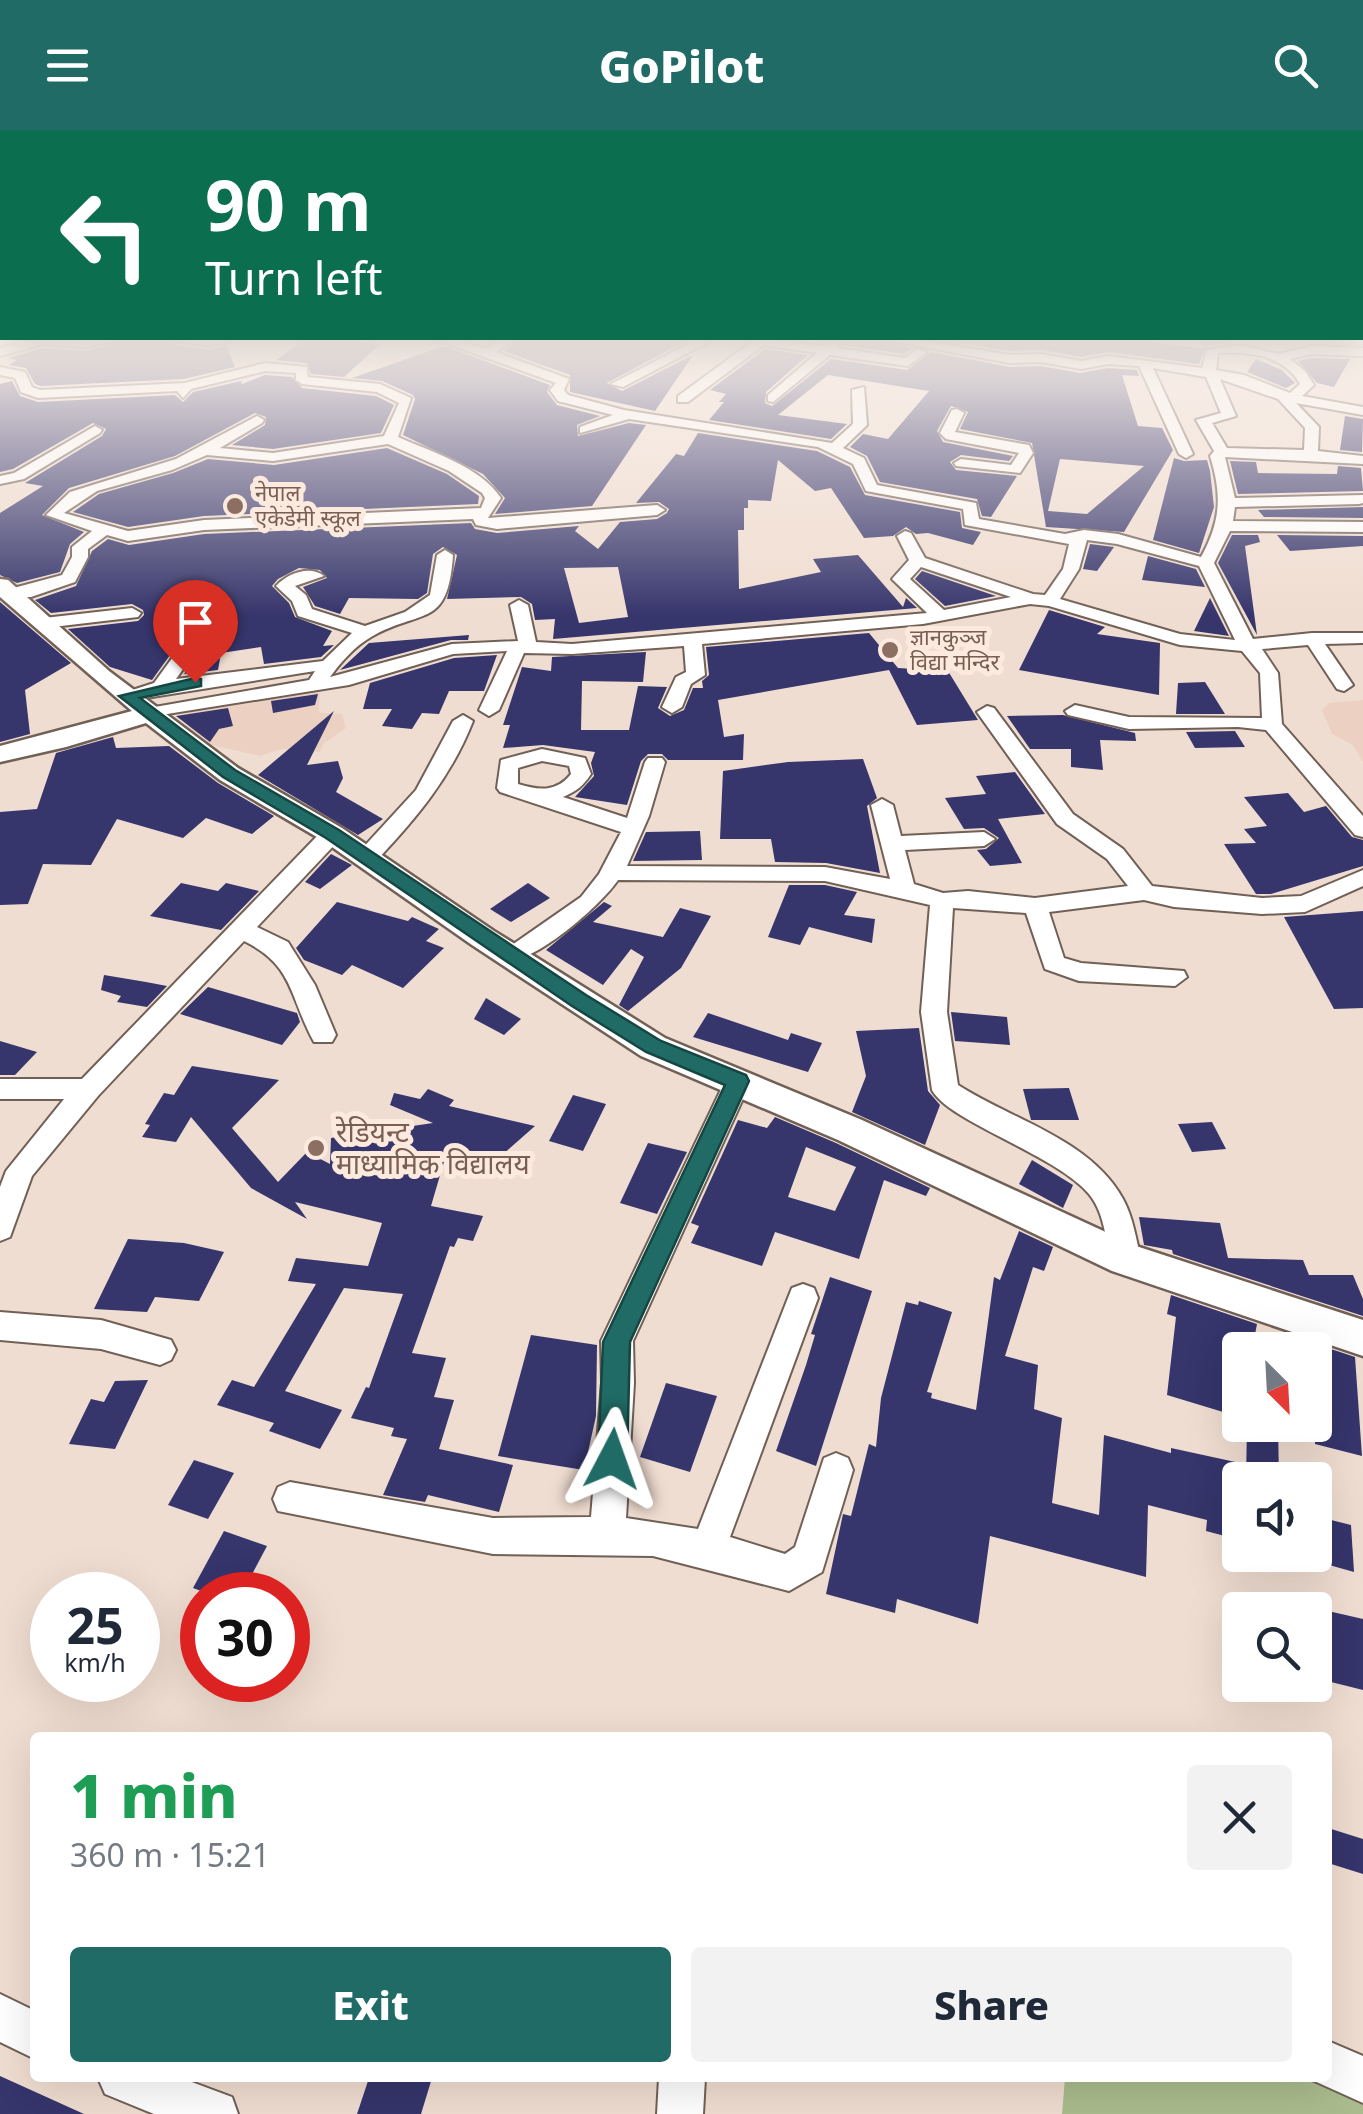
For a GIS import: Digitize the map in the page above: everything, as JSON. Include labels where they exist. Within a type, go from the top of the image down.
[{"type":"street","points":[[0,480],[19,476],[95,431]]},
{"type":"street","points":[[206,451],[273,457],[390,440],[454,468],[488,490],[493,498],[488,511],[479,514],[204,525],[145,536],[103,530],[54,515],[59,503],[78,492],[160,470],[206,451],[240,431]]},
{"type":"street","points":[[390,440],[395,431]]},
{"type":"street","points":[[746,431],[834,448],[858,461],[871,488],[970,506],[971,522],[1078,540]]},
{"type":"street","points":[[834,448],[855,431]]},
{"type":"street","points":[[948,431],[951,436],[1024,448],[1026,453],[1015,470],[960,463]]},
{"type":"street","points":[[1175,431],[1186,454]]},
{"type":"street","points":[[1209,431],[1222,452]]},
{"type":"street","points":[[1311,431],[1312,456]]},
{"type":"street","points":[[1206,562],[1226,526],[1230,494],[1216,456],[1222,452],[1363,460]]},
{"type":"street","points":[[1228,503],[1359,499]]},
{"type":"street","points":[[479,514],[482,522],[498,524],[658,510]]},
{"type":"street","points":[[1226,526],[1363,528]]},
{"type":"street","points":[[6,590],[30,592],[69,578],[80,548],[103,530]]},
{"type":"street","points":[[1050,601],[1071,569],[1078,540],[1084,534],[1206,562],[1247,645],[1263,660],[1269,673],[1272,725],[1363,830]]},
{"type":"street","points":[[905,536],[918,561],[1030,599]]},
{"type":"street","points":[[316,684],[331,663],[366,632],[422,610],[436,600],[445,580],[446,556]]},
{"type":"street","points":[[918,561],[900,579],[941,616]]},
{"type":"street","points":[[316,576],[294,578],[285,586],[300,599],[304,612],[366,632]]},
{"type":"street","points":[[6,590],[146,699],[229,774],[332,834],[653,1046],[738,1081],[1126,1260],[1363,1338]]},
{"type":"street","points":[[146,699],[316,684],[396,668],[452,649],[496,645],[572,649],[692,640],[941,616],[1030,599],[1050,601],[1193,642],[1247,645],[1312,638],[1363,638]]},
{"type":"street","points":[[489,710],[523,648],[519,605]]},
{"type":"street","points":[[44,622],[132,613]]},
{"type":"street","points":[[146,699],[200,632]]},
{"type":"street","points":[[1312,638],[1344,685]]},
{"type":"street","points":[[672,707],[683,681],[696,675],[692,640]]},
{"type":"street","points":[[0,754],[57,742],[146,699],[331,663]]},
{"type":"street","points":[[1074,711],[1129,724],[1238,721],[1272,725]]},
{"type":"street","points":[[987,712],[1065,819],[1115,854],[1144,892]]},
{"type":"street","points":[[367,857],[419,804],[447,764],[463,721]]},
{"type":"street","points":[[511,954],[592,900],[610,873],[650,790],[656,762]]},
{"type":"street","points":[[545,797],[596,812],[631,828]]},
{"type":"street","points":[[882,805],[904,889]]},
{"type":"street","points":[[0,1228],[20,1171],[89,1088],[332,834]]},
{"type":"street","points":[[891,844],[984,839]]},
{"type":"street","points":[[610,873],[825,874],[904,889],[942,901],[968,899],[1035,906],[1144,892],[1174,899],[1262,906],[1305,904],[1363,877]]},
{"type":"street","points":[[942,901],[934,1012],[945,1090],[1044,1144],[1087,1176],[1111,1203],[1126,1260]]},
{"type":"street","points":[[1035,906],[1054,964],[1079,972],[1175,977]]},
{"type":"street","points":[[240,929],[280,948],[303,985],[323,1035]]},
{"type":"street","points":[[607,1536],[618,1383],[616,1342],[738,1081]]},
{"type":"street","points":[[0,1089],[89,1088]]},
{"type":"street","points":[[708,1549],[803,1298]]},
{"type":"street","points":[[0,1326],[129,1339],[160,1350]]},
{"type":"street","points":[[290,1499],[492,1536],[637,1534],[708,1549],[789,1573],[809,1558],[836,1470]]},
{"type":"street","points":[[0,2018],[30,2033]]},
{"type":"street","points":[[1332,2066],[1363,2080]]},
{"type":"street","points":[[131,2082],[215,2114]]},
{"type":"street","points":[[680,2114],[682,2082]]},
{"type":"shaded area","points":[[320,687],[319,713],[342,714],[346,728],[323,744],[320,752],[282,749],[260,756],[189,740],[188,713]]},
{"type":"shaded area","points":[[1363,700],[1363,762],[1353,745],[1332,734],[1322,710],[1329,703]]},
{"type":"green space","points":[[1332,2050],[1363,2076],[1363,2114],[1062,2114],[1065,2082],[1332,2082]]},
{"type":"building","points":[[0,431],[80,431],[13,469],[0,472]]},
{"type":"building","points":[[105,431],[222,431],[175,456],[69,488],[42,515],[84,532],[70,544],[60,572],[17,583],[0,575],[0,513],[43,486],[25,483]]},
{"type":"building","points":[[256,431],[382,431],[273,449],[232,445]]},
{"type":"building","points":[[404,431],[578,431],[578,436],[599,431],[642,431],[592,506],[495,514],[505,498],[483,474],[403,435]]},
{"type":"building","points":[[777,431],[840,431],[831,439]]},
{"type":"building","points":[[895,431],[937,431],[943,442],[1013,456],[1009,461],[961,455],[950,462],[956,470],[1017,476],[991,517],[982,516],[977,499],[880,482],[867,456],[850,447],[863,434],[888,439]]},
{"type":"building","points":[[968,431],[1163,431],[1173,450],[1124,532],[1046,527],[1032,443]],"holes":[[[1060,459],[1144,466],[1087,514],[1048,511]]]},
{"type":"building","points":[[1343,431],[1363,431],[1362,452],[1340,450]]},
{"type":"building","points":[[698,433],[817,451],[850,467],[865,495],[960,512],[962,528],[981,532],[973,545],[928,533],[916,534],[906,527],[893,536],[864,538],[831,488],[815,491],[778,460],[771,501],[748,500],[748,508],[744,508],[744,530],[738,530],[739,589],[821,572],[813,559],[858,555],[903,607],[906,598],[917,608],[553,639],[555,619],[535,620],[532,604],[521,597],[447,599],[457,555],[443,547],[433,554],[427,593],[418,599],[349,598],[340,614],[315,606],[303,587],[327,578],[320,570],[299,568],[278,579],[272,586],[289,603],[295,617],[332,631],[323,646],[334,645],[321,657],[264,664],[261,647],[221,653],[218,670],[184,674],[212,634],[211,629],[199,623],[191,626],[152,680],[110,667],[68,629],[138,621],[143,610],[132,604],[51,613],[35,600],[76,586],[92,551],[108,539],[129,545],[204,534],[471,523],[475,529],[497,533],[579,526],[575,531],[598,549],[620,522],[657,519],[667,513],[669,509],[659,502],[636,503],[676,454],[684,456]],"holes":[[[618,567],[628,617],[579,623],[564,568]]]},
{"type":"building","points":[[387,448],[447,474],[479,496],[478,504],[204,516],[128,527],[73,512],[99,494],[208,459],[274,465]]},
{"type":"building","points":[[1174,458],[1207,460],[1210,471],[1214,507],[1199,553],[1153,540]]},
{"type":"building","points":[[1230,461],[1256,462],[1258,473],[1337,474],[1338,466],[1361,468],[1363,491],[1238,494]]},
{"type":"building","points":[[1363,507],[1363,518],[1264,517],[1258,510]]},
{"type":"building","points":[[1232,535],[1258,535],[1260,542],[1245,546],[1257,635],[1218,563]]},
{"type":"building","points":[[1277,535],[1363,536],[1363,546],[1290,551]]},
{"type":"building","points":[[1090,544],[1114,547],[1097,571],[1083,569]]},
{"type":"building","points":[[1148,556],[1196,569],[1205,587],[1142,580]]},
{"type":"building","points":[[922,571],[996,596],[945,606],[915,579]]},
{"type":"building","points":[[1210,598],[1229,636],[1194,631]]},
{"type":"building","points":[[0,602],[71,663],[25,690],[30,734],[0,742]]},
{"type":"building","points":[[1049,610],[1105,627],[1097,634],[1160,643],[1159,695],[1019,670]]},
{"type":"building","points":[[869,633],[898,668],[948,671],[978,720],[917,725],[889,670],[718,700],[724,737],[744,734],[743,760],[668,760],[662,754],[648,754],[641,761],[627,805],[575,797],[594,776],[591,763],[595,752],[543,745],[503,748],[510,725],[503,725],[522,667],[551,671],[552,657],[646,652],[643,682],[582,681],[581,730],[629,730],[638,686],[667,687],[658,708],[670,716],[684,710],[693,688],[703,688],[702,681],[709,675],[706,647]]},
{"type":"building","points":[[469,635],[468,640],[451,640],[340,670],[369,643]]},
{"type":"building","points":[[497,655],[484,691],[449,691],[439,714],[422,713],[412,729],[382,726],[392,709],[363,709],[370,683],[454,658]]},
{"type":"building","points":[[1205,682],[1225,714],[1176,714],[1178,683]]},
{"type":"building","points":[[318,694],[315,705],[273,713],[271,701]]},
{"type":"building","points":[[228,708],[233,726],[219,729],[210,742],[176,716]]},
{"type":"building","points":[[334,711],[307,765],[338,761],[343,778],[336,792],[383,819],[358,835],[258,775]]},
{"type":"building","points":[[1063,715],[1135,733],[1136,741],[1100,740],[1103,770],[1071,767],[1071,749],[1030,749],[1007,716]]},
{"type":"building","points":[[1235,731],[1245,747],[1195,748],[1186,732]]},
{"type":"building","points":[[113,737],[116,748],[169,746],[218,783],[274,816],[252,834],[206,818],[183,838],[117,819],[91,865],[43,864],[28,904],[0,905],[0,812],[37,809],[56,753]]},
{"type":"building","points":[[863,759],[877,798],[867,806],[880,873],[826,863],[775,862],[771,839],[720,839],[723,771],[788,762]]},
{"type":"building","points":[[1015,772],[1045,814],[998,819],[1022,863],[990,866],[977,850],[986,849],[999,838],[984,828],[964,829],[945,798],[986,794],[976,776]]},
{"type":"building","points":[[1288,793],[1304,812],[1326,806],[1352,837],[1363,840],[1363,866],[1271,894],[1256,894],[1224,844],[1256,843],[1244,829],[1267,826],[1244,797]]},
{"type":"building","points":[[700,831],[702,860],[633,861],[646,832]]},
{"type":"building","points":[[331,854],[352,865],[320,889],[305,882]]},
{"type":"building","points":[[181,883],[218,891],[226,883],[259,891],[221,930],[150,916]]},
{"type":"building","points":[[528,883],[550,898],[511,922],[490,909]]},
{"type":"building","points":[[789,885],[825,885],[857,892],[844,915],[875,919],[872,943],[809,927],[800,945],[768,937]]},
{"type":"building","points":[[337,902],[408,921],[412,917],[439,929],[426,941],[444,948],[403,988],[352,965],[342,975],[304,960],[296,948]]},
{"type":"building","points":[[604,902],[612,906],[593,922],[663,937],[680,908],[711,916],[681,968],[628,1011],[619,1005],[644,957],[631,949],[603,985],[546,950]]},
{"type":"building","points":[[1363,911],[1363,1008],[1334,1009],[1284,917]]},
{"type":"building","points":[[104,975],[167,986],[147,1007],[117,1002],[121,996],[101,990]]},
{"type":"building","points":[[208,987],[297,1013],[300,1022],[282,1045],[180,1014]]},
{"type":"building","points":[[486,998],[521,1019],[504,1035],[474,1019]]},
{"type":"building","points":[[951,1012],[1007,1017],[1010,1045],[955,1041]]},
{"type":"building","points":[[708,1013],[788,1040],[791,1033],[822,1043],[808,1072],[693,1037]]},
{"type":"building","points":[[919,1028],[928,1091],[940,1105],[925,1145],[852,1112],[866,1076],[856,1031]]},
{"type":"building","points":[[0,1041],[37,1052],[15,1075],[0,1075]]},
{"type":"building","points":[[192,1066],[279,1080],[232,1128],[278,1182],[307,1152],[330,1164],[331,1138],[433,1123],[390,1105],[394,1093],[420,1099],[428,1089],[454,1100],[449,1106],[535,1126],[492,1164],[448,1148],[431,1206],[483,1216],[473,1241],[458,1238],[454,1247],[450,1246],[412,1353],[446,1358],[434,1397],[454,1400],[439,1449],[513,1465],[499,1512],[428,1495],[425,1502],[383,1495],[407,1439],[391,1436],[394,1428],[351,1418],[366,1387],[369,1388],[403,1294],[344,1288],[285,1391],[342,1410],[320,1449],[269,1431],[274,1423],[217,1405],[232,1380],[254,1387],[316,1284],[288,1281],[296,1258],[368,1266],[382,1223],[295,1202],[307,1219],[251,1188],[191,1117],[176,1142],[142,1137],[150,1125],[145,1124],[164,1093],[174,1095]]},
{"type":"building","points":[[1069,1088],[1079,1120],[1031,1120],[1023,1089]]},
{"type":"building","points":[[573,1095],[606,1104],[583,1151],[549,1141]]},
{"type":"building","points":[[775,1117],[930,1188],[926,1196],[884,1180],[859,1259],[775,1232],[762,1266],[691,1243],[699,1226],[691,1223],[738,1120],[767,1128]],"holes":[[[806,1147],[856,1167],[835,1211],[788,1197]]]},
{"type":"building","points":[[1212,1122],[1226,1149],[1192,1152],[1178,1124]]},
{"type":"building","points":[[648,1143],[687,1152],[657,1214],[620,1203]]},
{"type":"building","points":[[1032,1160],[1073,1185],[1063,1208],[1019,1184]]},
{"type":"building","points":[[1139,1217],[1220,1223],[1228,1258],[1303,1260],[1309,1275],[1353,1275],[1363,1299],[1363,1316],[1173,1254],[1172,1250],[1144,1245]]},
{"type":"building","points":[[1019,1231],[1053,1247],[1044,1271],[1033,1267],[1005,1356],[1038,1365],[1034,1409],[1062,1418],[1052,1503],[1099,1515],[1104,1435],[1171,1453],[1171,1448],[1235,1462],[1222,1462],[1222,1535],[1206,1531],[1207,1520],[1148,1505],[1146,1577],[990,1536],[978,1624],[897,1599],[895,1613],[826,1594],[843,1514],[851,1516],[869,1444],[876,1447],[881,1398],[906,1302],[918,1305],[919,1301],[952,1312],[927,1392],[932,1393],[931,1398],[976,1410],[994,1277],[1000,1280]]},
{"type":"building","points":[[128,1239],[184,1243],[224,1252],[199,1301],[155,1297],[147,1312],[94,1309]]},
{"type":"building","points":[[830,1277],[872,1291],[816,1466],[776,1451],[806,1365],[815,1335],[811,1334]]},
{"type":"building","points":[[1171,1295],[1257,1324],[1255,1332],[1222,1332],[1222,1412],[1167,1395],[1176,1317],[1167,1314]]},
{"type":"building","points":[[531,1335],[597,1345],[596,1416],[584,1470],[498,1456]]},
{"type":"building","points":[[1332,1349],[1355,1357],[1362,1456],[1315,1444],[1332,1442]]},
{"type":"building","points":[[148,1380],[115,1449],[69,1444],[91,1399],[104,1402],[115,1381]]},
{"type":"building","points":[[666,1383],[717,1396],[690,1472],[640,1457]]},
{"type":"building","points":[[1247,1442],[1278,1442],[1279,1462],[1246,1462]]},
{"type":"building","points":[[194,1460],[234,1473],[208,1519],[168,1505]]},
{"type":"building","points":[[1332,1520],[1351,1525],[1354,1572],[1332,1566]]},
{"type":"building","points":[[224,1531],[267,1546],[253,1572],[202,1572]]},
{"type":"building","points":[[1332,1612],[1363,1619],[1363,1690],[1332,1682]]},
{"type":"building","points":[[1332,1829],[1363,1839],[1363,1874],[1332,1864]]},
{"type":"building","points":[[0,2076],[84,2114],[0,2114]]},
{"type":"building","points":[[368,2082],[431,2082],[421,2114],[357,2114]]},
{"type":"place","name":"नेपाल एकेडेमी स्कूल","points":[[235,506]]},
{"type":"place","name":"ज्ञानकुञ्‍ज विद्या मन्दिर","points":[[890,650]]},
{"type":"place","name":"रेडियन्ट माध्यामिक विद्यालय","points":[[316,1148]]},
{"type":"route","points":[[195,682],[127,696],[229,774],[332,834],[579,1000],[653,1046],[738,1081],[616,1342],[618,1383],[612,1459]]}]
